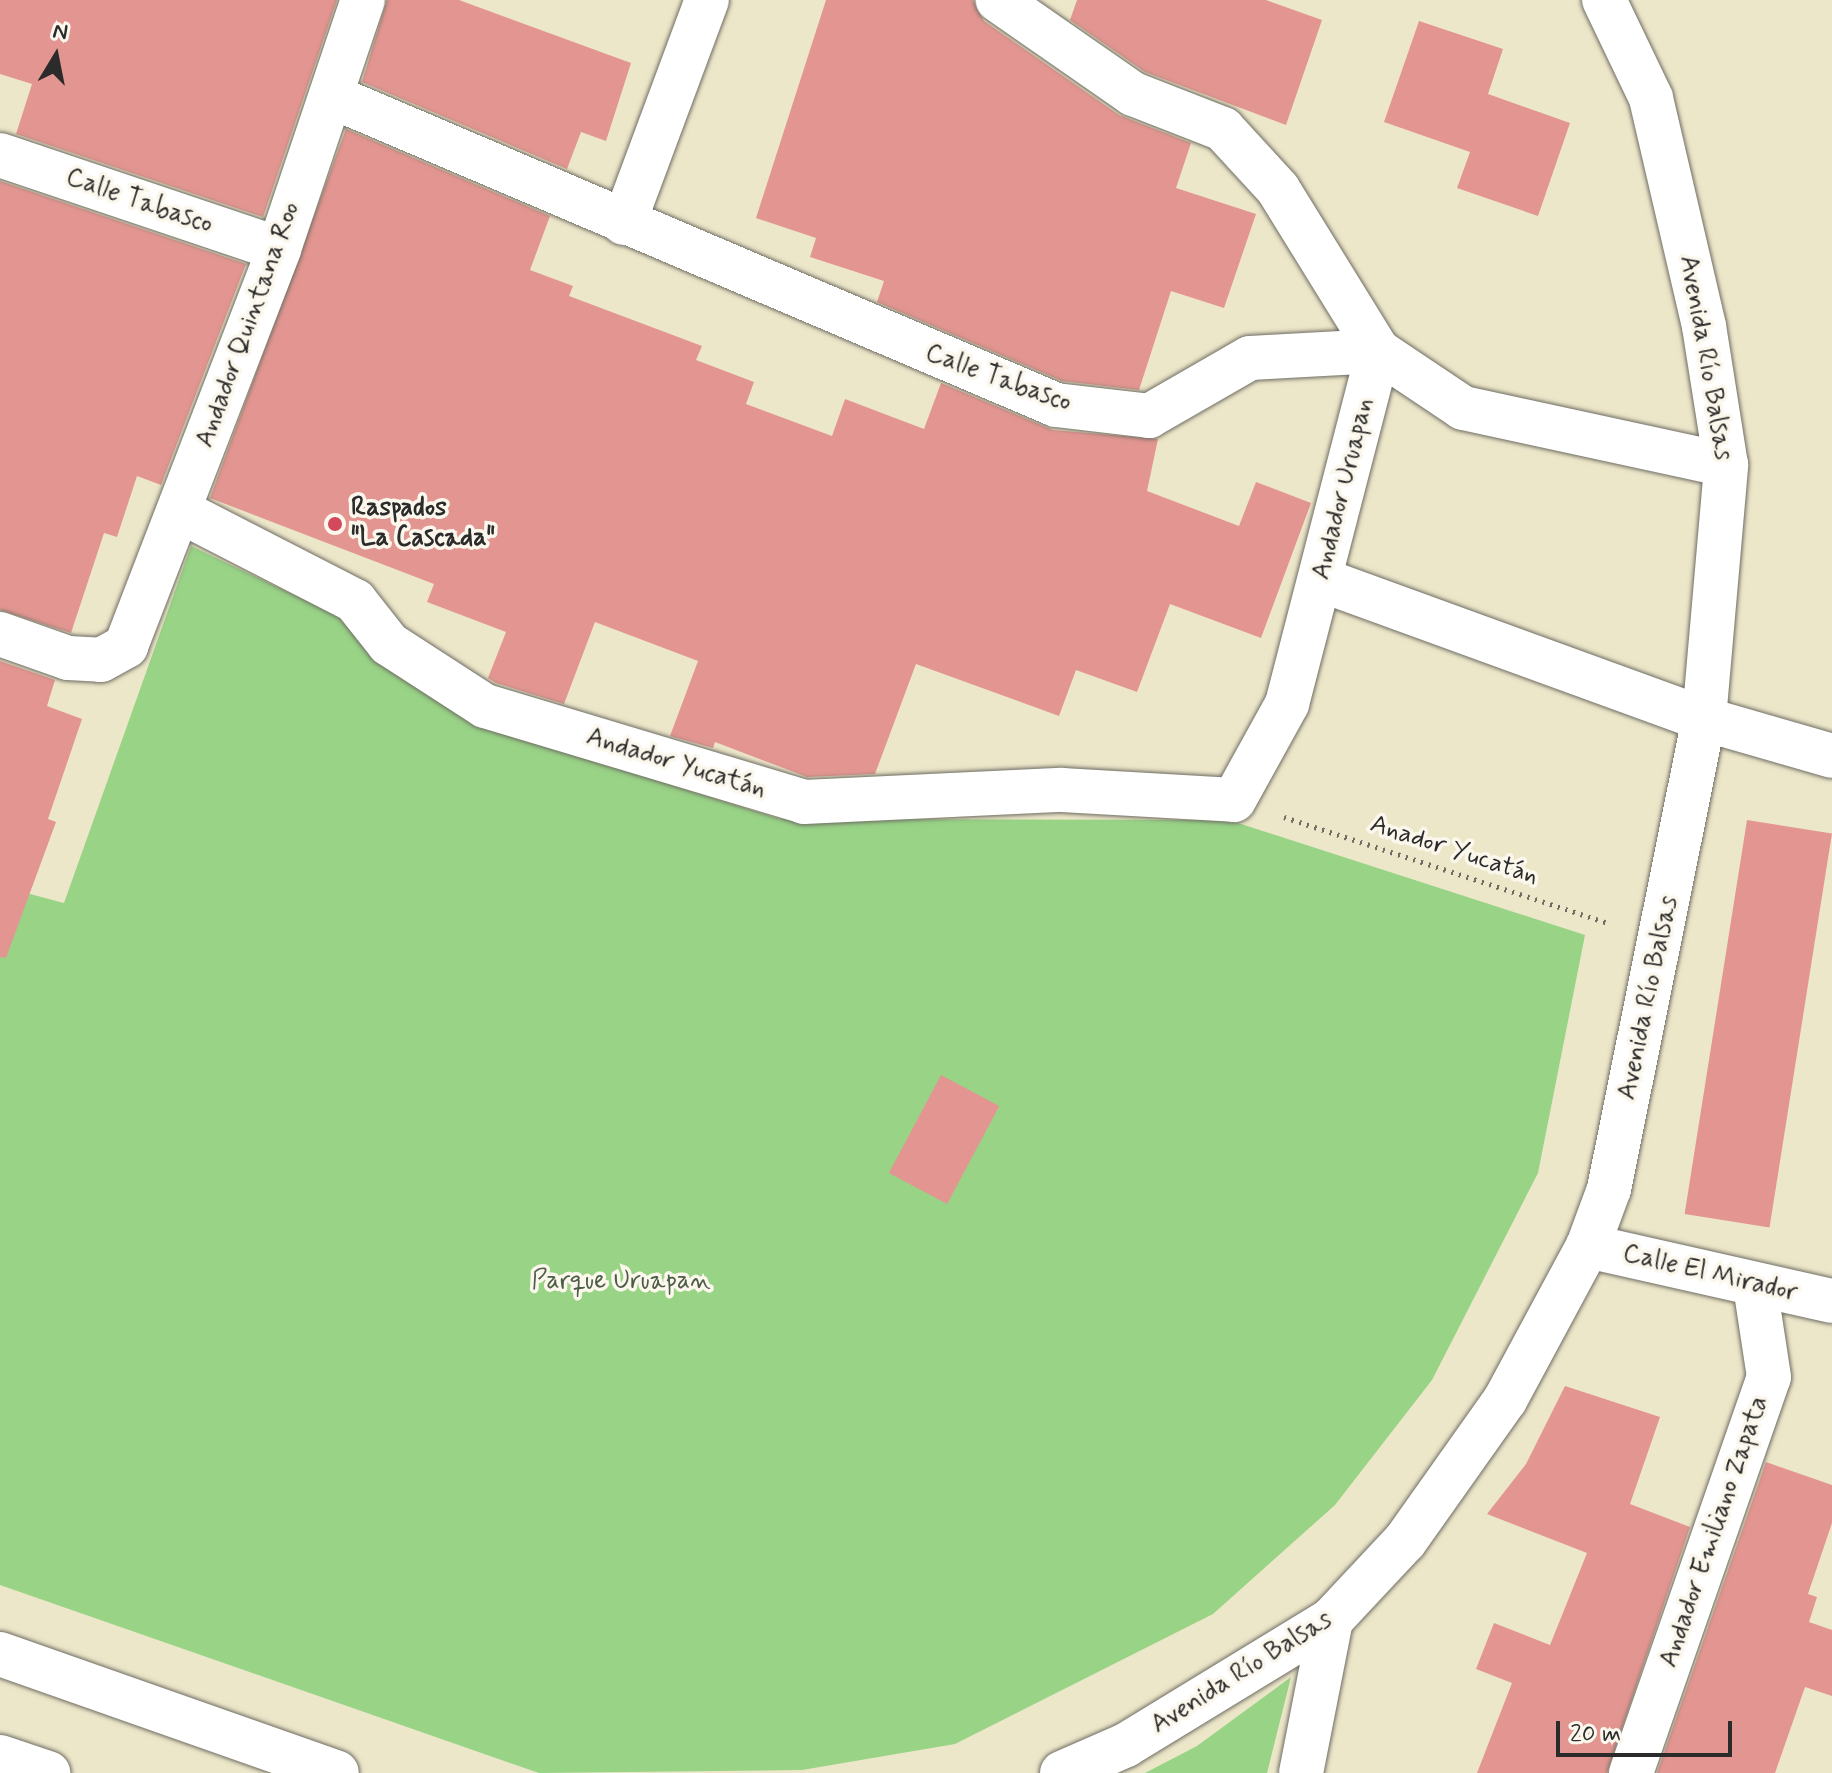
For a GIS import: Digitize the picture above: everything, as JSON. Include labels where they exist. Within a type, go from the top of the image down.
[{"type":"street","name":"Andador Quintana Roo","points":[[0,634],[68,658],[101,660],[126,646],[279,249],[363,0]]},
{"type":"street","points":[[624,223],[707,0]]},
{"type":"street","points":[[998,0],[1133,94],[1223,129],[1278,189],[1378,351],[1463,408],[1726,465]]},
{"type":"street","name":"Avenida Río Balsas","points":[[1062,1773],[1126,1745],[1331,1620],[1405,1541],[1505,1400],[1588,1246],[1609,1189],[1662,941],[1704,719],[1726,465],[1704,326],[1651,98],[1604,0]]},
{"type":"street","name":"Calle Tabasco","points":[[331,96],[1056,405],[1149,416],[1250,358],[1378,351]]},
{"type":"street","name":"Calle Tabasco","points":[[0,155],[279,249]]},
{"type":"street","name":"Andador Uruapan","points":[[1234,800],[1287,704],[1322,580],[1378,351]]},
{"type":"street","name":"Andador Yucatán","points":[[180,511],[355,601],[389,644],[485,706],[804,802],[1062,790],[1234,800]]},
{"type":"street","points":[[1322,580],[1704,719],[1832,756]]},
{"type":"street","name":"Calle El Mirador","points":[[1588,1246],[1832,1301]]},
{"type":"street","name":"Andador Emiliano Zapata","points":[[1631,1773],[1769,1377],[1755,1286]]},
{"type":"street","points":[[1301,1773],[1331,1620]]},
{"type":"street","points":[[0,1654],[337,1773]]},
{"type":"street","points":[[0,1757],[48,1773]]},
{"type":"path","name":"Anador Yucatán","points":[[1234,800],[1662,941]]},
{"type":"green space","name":"Parque Uruapan","points":[[191,546],[342,618],[484,726],[780,819],[1229,820],[1585,935],[1538,1173],[1432,1380],[1335,1505],[1213,1614],[955,1744],[802,1770],[539,1773],[0,1585],[0,886],[64,903]]},
{"type":"green space","points":[[1291,1677],[1267,1773],[1145,1773],[1197,1746]]},
{"type":"building","points":[[0,0],[337,0],[263,217],[16,134],[32,84],[0,74]]},
{"type":"building","points":[[387,0],[459,0],[631,63],[606,141],[581,132],[567,169],[362,82]]},
{"type":"building","points":[[826,0],[973,0],[984,21],[1119,115],[1191,143],[1176,188],[1256,214],[1224,308],[1171,291],[1139,390],[1062,381],[877,302],[884,281],[810,257],[816,238],[756,218]]},
{"type":"building","points":[[1077,0],[1266,0],[1322,20],[1286,125],[1145,72],[1070,20]]},
{"type":"building","points":[[1419,21],[1503,49],[1488,94],[1570,123],[1538,216],[1457,188],[1470,152],[1384,122]]},
{"type":"building","points":[[346,129],[550,216],[530,270],[573,286],[569,296],[702,346],[696,360],[754,382],[746,404],[832,436],[845,399],[924,429],[941,383],[1053,430],[1158,439],[1147,491],[1239,526],[1256,482],[1311,503],[1261,638],[1170,604],[1137,692],[1076,670],[1059,716],[916,664],[875,774],[807,777],[715,742],[713,748],[670,736],[698,661],[595,622],[564,704],[496,683],[488,678],[506,632],[427,602],[434,584],[210,498]]},
{"type":"building","points":[[0,181],[246,264],[161,485],[137,476],[117,537],[104,533],[71,633],[0,610]]},
{"type":"building","points":[[0,661],[55,680],[47,706],[82,719],[48,819],[56,822],[6,958],[0,957]]},
{"type":"building","points":[[1747,820],[1832,833],[1770,1228],[1685,1214]]},
{"type":"building","points":[[941,1075],[999,1106],[947,1204],[889,1173]]},
{"type":"building","points":[[1565,1386],[1660,1417],[1630,1504],[1690,1527],[1607,1773],[1477,1773],[1512,1683],[1476,1669],[1494,1623],[1550,1645],[1587,1553],[1487,1514],[1526,1464]]},
{"type":"building","points":[[1766,1462],[1832,1485],[1832,1523],[1808,1594],[1817,1597],[1809,1622],[1832,1630],[1832,1696],[1805,1687],[1775,1773],[1657,1773]]},
{"type":"place","name":"Raspados \"La Cascada\"","points":[[335,524]]}]
